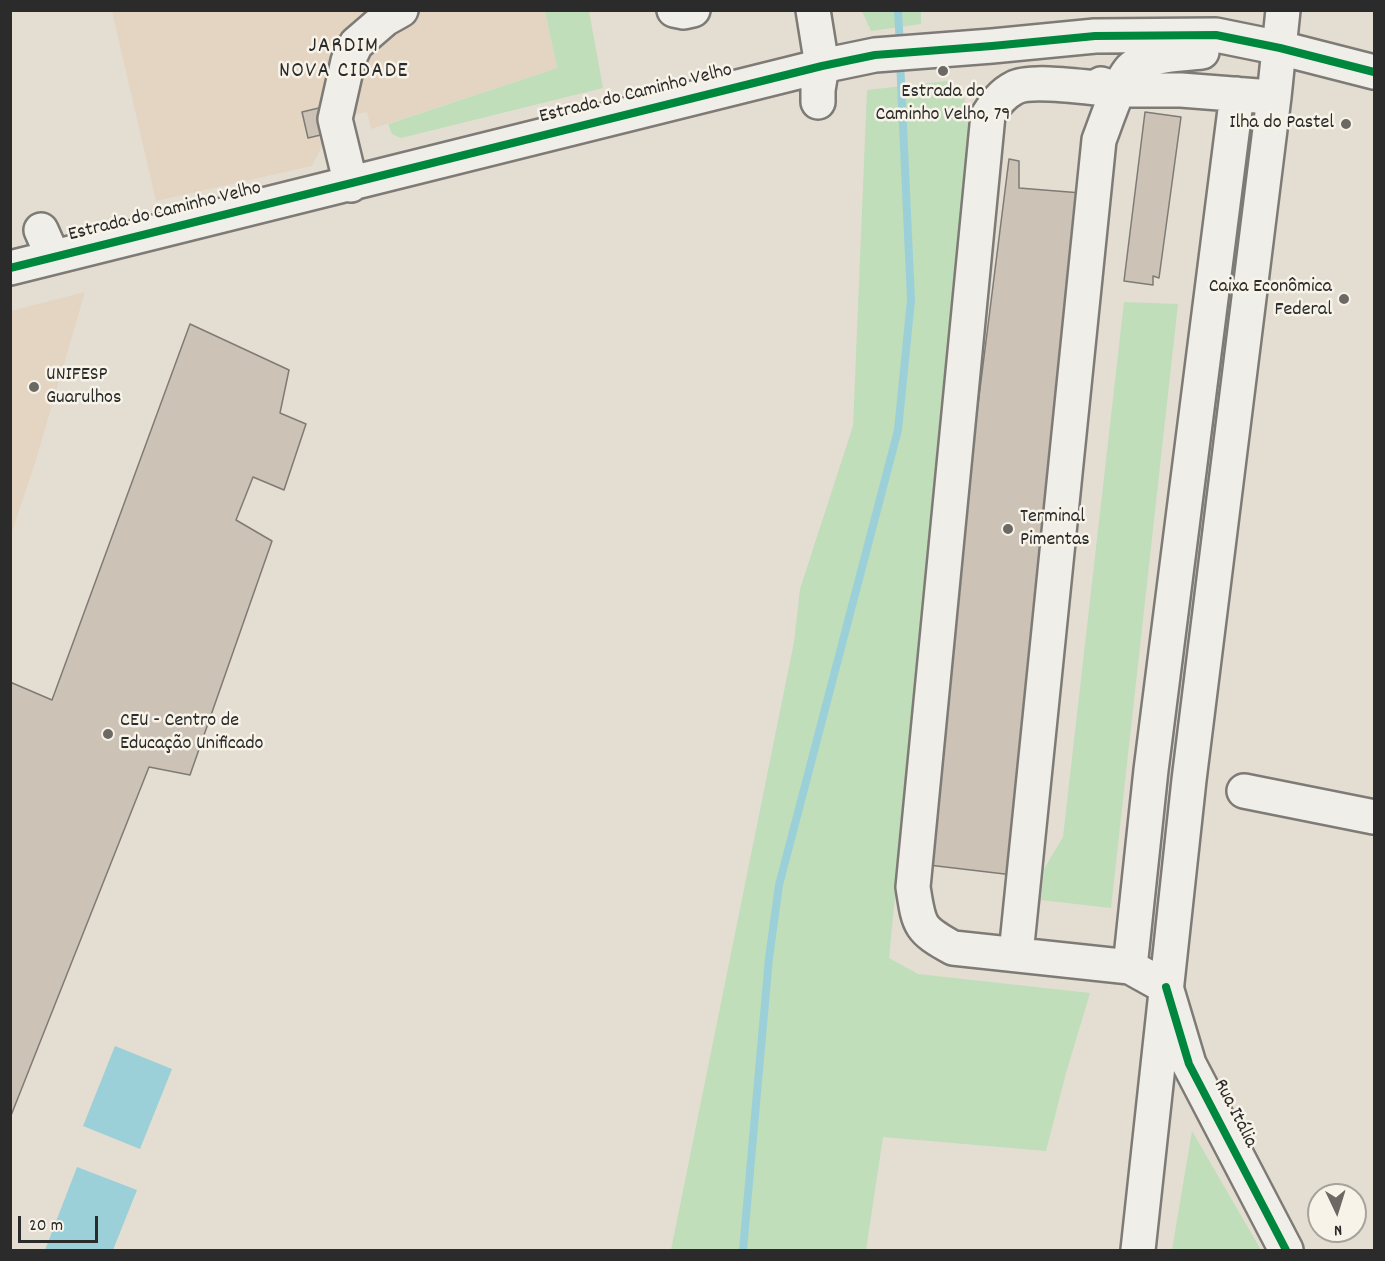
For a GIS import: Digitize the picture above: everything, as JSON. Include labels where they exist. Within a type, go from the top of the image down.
[{"type":"street","points":[[351,185],[335,118],[348,61],[356,45],[385,19],[401,10]]},
{"type":"street","points":[[674,10],[684,12],[693,10]]},
{"type":"street","points":[[813,10],[822,66],[818,102]]},
{"type":"street","points":[[1138,1251],[1188,780],[1284,10]]},
{"type":"street","name":"Estrada do Caminho Velho","points":[[10,268],[47,244],[351,185],[822,66],[875,55],[1095,36],[1216,35],[1280,48],[1374,72]]},
{"type":"street","points":[[1016,954],[1099,140],[1119,90],[1131,68],[1147,60],[1220,50],[1248,41]]},
{"type":"street","name":"Estrada do Caminho Velho","points":[[992,46],[1119,90],[1181,90],[1274,97]]},
{"type":"street","points":[[1119,90],[1034,84],[1015,87],[998,100],[988,115],[913,887],[918,920],[931,936],[953,948],[1130,967],[1166,987]]},
{"type":"street","points":[[1034,84],[1063,88],[1080,97],[1091,112],[1099,140]]},
{"type":"street","points":[[1130,967],[1151,770],[1237,94]]},
{"type":"street","points":[[1244,791],[1374,817]]},
{"type":"street","points":[[1155,1251],[1169,1132],[1166,987]]},
{"type":"street","name":"Rua Itália","points":[[1166,987],[1189,1064],[1286,1251]]},
{"type":"shaded area","points":[[112,11],[545,11],[557,68],[371,129],[367,112],[336,118],[312,166],[156,201]]},
{"type":"shaded area","name":"UNIFESP Guarulhos","points":[[85,292],[35,463],[11,534],[11,311]]},
{"type":"green space","points":[[545,11],[589,11],[603,88],[401,138],[392,134],[388,124],[557,68]]},
{"type":"green space","points":[[862,11],[921,11],[921,24],[871,31]]},
{"type":"green space","points":[[947,81],[962,90],[970,120],[889,958],[918,974],[1090,993],[1046,1151],[883,1137],[866,1250],[671,1250],[794,642],[800,589],[853,426],[867,90]]},
{"type":"green space","points":[[1124,302],[1178,304],[1111,908],[1041,900],[1044,869],[1063,837]]},
{"type":"green space","points":[[1192,1131],[1261,1250],[1172,1250]]},
{"type":"water","points":[[115,1046],[172,1069],[140,1149],[83,1126]]},
{"type":"water","points":[[77,1167],[137,1190],[113,1250],[45,1250]]},
{"type":"building","points":[[323,107],[329,133],[308,138],[302,112]]},
{"type":"building","points":[[1145,112],[1181,117],[1159,278],[1153,276],[1153,285],[1124,281]]},
{"type":"building","name":"Terminal Pimentas","points":[[1009,159],[1019,161],[1019,188],[1094,194],[1013,875],[920,864]]},
{"type":"building","name":"CEU - Centro de Educação Unificado","points":[[190,324],[289,370],[280,413],[306,424],[284,490],[253,477],[236,520],[272,541],[190,775],[149,767],[10,1118],[10,682],[52,700]]},
{"type":"waterway","points":[[898,10],[900,47]]},
{"type":"waterway","points":[[743,1250],[769,958],[779,885],[898,430],[911,300],[900,60]]},
{"type":"cycle path","points":[[10,268],[822,66],[875,55],[1095,36],[1216,35],[1280,48],[1374,72]]},
{"type":"cycle path","points":[[1166,987],[1189,1064],[1286,1250]]},
{"type":"place","name":"Estrada do Caminho Velho, 79","points":[[943,71]]},
{"type":"place","name":"Ilha do Pastel","points":[[1346,124]]},
{"type":"place","name":"Caixa Econômica Federal","points":[[1344,299]]},
{"type":"place","name":"UNIFESP Guarulhos","points":[[34,387]]},
{"type":"place","name":"Terminal Pimentas","points":[[1008,529]]},
{"type":"place","name":"CEU - Centro de Educação Unificado","points":[[108,734]]},
{"type":"district","name":"JARDIM NOVA CIDADE","points":[[344,60]]}]
